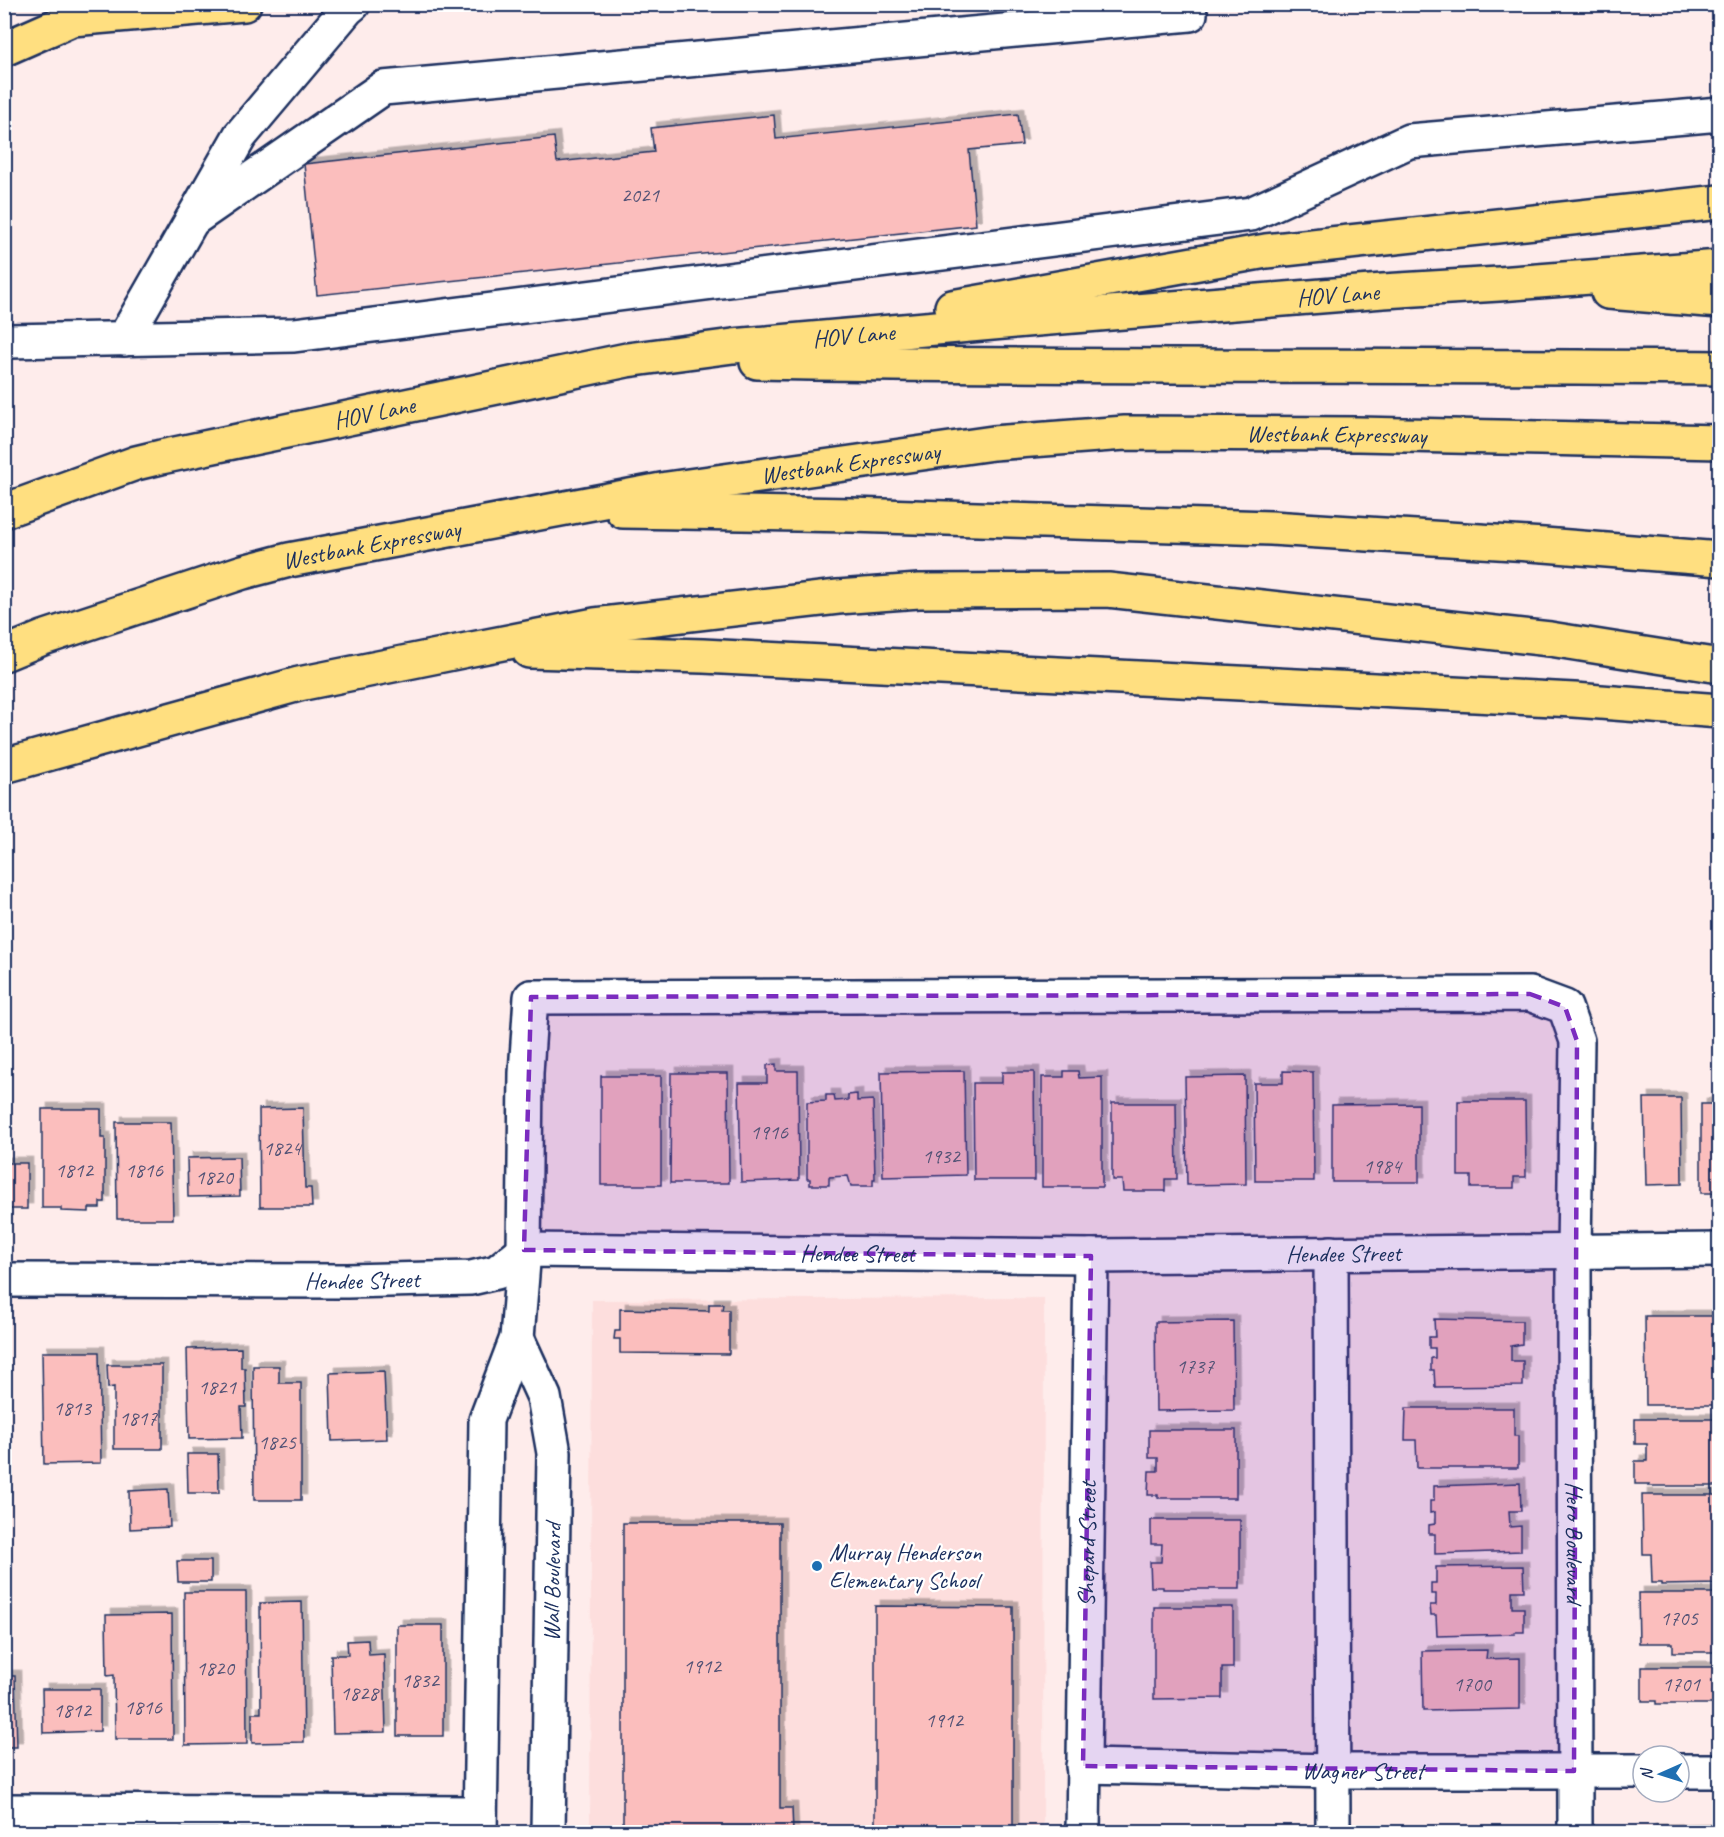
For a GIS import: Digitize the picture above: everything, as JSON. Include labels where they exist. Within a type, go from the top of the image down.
[{"type":"highway","points":[[4,49],[106,4]]},
{"type":"highway","points":[[72,19],[244,4]]},
{"type":"highway","points":[[734,346],[1266,251],[1719,202]]},
{"type":"highway","name":"HOV Lane","points":[[4,511],[136,463],[627,360],[734,346],[1049,318],[1719,267]]},
{"type":"highway","points":[[1499,284],[1719,300]]},
{"type":"highway","points":[[627,360],[910,365],[1719,368]]},
{"type":"highway","name":"Westbank Expressway","points":[[4,654],[43,638],[243,572],[277,563],[667,489],[993,443],[1125,433],[1358,434],[1719,442]]},
{"type":"highway","points":[[552,510],[850,515],[1271,528],[1544,545],[1719,559]]},
{"type":"highway","points":[[6,766],[299,684],[595,625],[838,597],[920,591],[1108,590],[1550,639],[1719,666]]},
{"type":"highway","points":[[467,650],[702,656],[1574,700],[1719,711]]},
{"type":"street","points":[[124,339],[240,135],[346,9],[353,4]]},
{"type":"street","points":[[192,220],[383,88],[1190,14]]},
{"type":"street","points":[[6,341],[294,335],[1251,214],[1409,141],[1719,114]]},
{"type":"street","name":"Hero Boulevard","points":[[526,1073],[531,997],[1530,994],[1565,1007],[1577,1041],[1574,1251],[1575,1833]]},
{"type":"street","name":"Wall Boulevard","points":[[480,1823],[486,1420],[517,1338],[524,1250],[526,1073]]},
{"type":"street","name":"Hendee Street","points":[[4,1280],[347,1281],[471,1278],[497,1272],[524,1250],[1091,1256],[1719,1250]]},
{"type":"street","points":[[1331,1253],[1333,1833]]},
{"type":"street","name":"Shepard Street","points":[[1083,1833],[1091,1256]]},
{"type":"street","name":"Wall Boulevard","points":[[517,1338],[544,1397],[554,1454],[548,1833]]},
{"type":"street","name":"Wagner Street","points":[[1083,1766],[1334,1771],[1631,1771]]},
{"type":"street","points":[[1691,1771],[1719,1771]]},
{"type":"street","points":[[4,1811],[480,1823]]},
{"type":"highlighted area","points":[[1530,994],[1565,1007],[1577,1041],[1574,1771],[1083,1766],[1091,1256],[524,1250],[531,997]]},
{"type":"shaded area","name":"Murray Henderson Elementary School","points":[[1044,1298],[1043,1832],[590,1832],[592,1300]]},
{"type":"building","points":[[1018,114],[1022,145],[969,150],[976,225],[317,295],[304,164],[554,137],[557,162],[654,152],[651,128],[774,115],[776,139]]},
{"type":"building","points":[[776,1064],[776,1071],[798,1071],[799,1180],[741,1182],[739,1083],[767,1083],[767,1065]]},
{"type":"building","points":[[964,1071],[966,1175],[883,1177],[881,1072]]},
{"type":"building","points":[[1064,1071],[1078,1071],[1079,1078],[1102,1077],[1102,1187],[1042,1187],[1042,1077],[1064,1077]]},
{"type":"building","points":[[1283,1071],[1313,1072],[1314,1181],[1255,1181],[1254,1083],[1283,1083]]},
{"type":"building","points":[[1002,1072],[1034,1072],[1035,1180],[974,1180],[973,1083],[1002,1083]]},
{"type":"building","points":[[671,1073],[728,1073],[729,1183],[670,1183]]},
{"type":"building","points":[[601,1076],[661,1076],[661,1185],[601,1185]]},
{"type":"building","points":[[1245,1076],[1246,1184],[1187,1185],[1185,1077]]},
{"type":"building","points":[[857,1094],[857,1101],[873,1100],[875,1179],[873,1179],[873,1186],[851,1186],[848,1176],[829,1177],[829,1185],[810,1185],[810,1179],[807,1179],[807,1102],[826,1101],[826,1095],[834,1095],[835,1101],[848,1100],[848,1095]]},
{"type":"building","points":[[1644,1098],[1681,1098],[1682,1184],[1646,1185]]},
{"type":"building","points":[[1458,1101],[1525,1101],[1526,1177],[1514,1177],[1514,1188],[1471,1188],[1471,1176],[1458,1176]]},
{"type":"building","points":[[1112,1103],[1176,1103],[1177,1179],[1165,1179],[1165,1191],[1123,1191],[1122,1180],[1112,1180]]},
{"type":"building","points":[[1419,1104],[1419,1182],[1332,1182],[1332,1105]]},
{"type":"building","points":[[1701,1104],[1720,1104],[1720,1193],[1701,1193]]},
{"type":"building","points":[[303,1108],[305,1188],[311,1188],[312,1207],[260,1207],[259,1109]]},
{"type":"building","points":[[42,1109],[101,1109],[101,1138],[105,1138],[105,1202],[100,1202],[100,1208],[89,1208],[89,1212],[42,1208]]},
{"type":"building","points":[[116,1122],[171,1122],[173,1219],[117,1219]]},
{"type":"building","points":[[239,1157],[240,1196],[188,1197],[187,1158]]},
{"type":"building","points":[[4,1163],[27,1163],[27,1209],[4,1209]]},
{"type":"building","points":[[709,1304],[723,1304],[722,1310],[729,1310],[729,1354],[620,1353],[620,1339],[614,1339],[615,1331],[620,1331],[620,1309],[709,1311]]},
{"type":"building","points":[[1645,1316],[1716,1316],[1716,1345],[1720,1345],[1720,1405],[1646,1405]]},
{"type":"building","points":[[1434,1319],[1522,1321],[1522,1344],[1511,1346],[1511,1361],[1523,1361],[1523,1386],[1435,1387],[1431,1358],[1435,1358],[1435,1348],[1429,1348],[1429,1337],[1435,1337]]},
{"type":"building","points":[[1233,1321],[1234,1410],[1156,1411],[1155,1322]]},
{"type":"building","points":[[241,1348],[241,1368],[245,1368],[246,1407],[241,1407],[242,1438],[189,1439],[187,1349]]},
{"type":"building","points":[[42,1352],[99,1352],[101,1463],[44,1464]]},
{"type":"building","points":[[107,1365],[162,1365],[162,1449],[114,1449],[114,1387],[108,1388]]},
{"type":"building","points":[[253,1366],[279,1366],[279,1383],[301,1383],[301,1500],[254,1500]]},
{"type":"building","points":[[384,1371],[387,1439],[332,1441],[330,1373]]},
{"type":"building","points":[[1406,1408],[1514,1408],[1514,1436],[1518,1436],[1518,1468],[1417,1468],[1416,1440],[1405,1440]]},
{"type":"building","points":[[1635,1419],[1720,1419],[1720,1486],[1635,1484],[1635,1461],[1647,1461],[1647,1444],[1635,1444]]},
{"type":"building","points":[[1149,1430],[1236,1430],[1236,1498],[1158,1498],[1158,1495],[1148,1495],[1149,1471],[1158,1471],[1158,1458],[1149,1458]]},
{"type":"building","points":[[187,1454],[218,1454],[219,1493],[188,1493]]},
{"type":"building","points":[[1520,1483],[1521,1511],[1509,1511],[1510,1527],[1521,1526],[1521,1551],[1435,1554],[1435,1534],[1429,1534],[1429,1525],[1435,1524],[1435,1512],[1430,1513],[1430,1501],[1434,1501],[1434,1486]]},
{"type":"building","points":[[168,1489],[170,1527],[130,1529],[129,1491]]},
{"type":"building","points":[[1642,1495],[1720,1495],[1720,1584],[1661,1585],[1661,1583],[1652,1583],[1651,1554],[1643,1554]]},
{"type":"building","points":[[1151,1520],[1240,1520],[1240,1589],[1151,1587],[1150,1562],[1161,1562],[1162,1544],[1151,1544]]},
{"type":"building","points":[[623,1523],[780,1523],[780,1808],[792,1808],[793,1832],[623,1832]]},
{"type":"building","points":[[177,1561],[211,1561],[211,1582],[178,1582]]},
{"type":"building","points":[[1523,1566],[1524,1591],[1512,1591],[1512,1608],[1524,1608],[1524,1632],[1437,1636],[1436,1615],[1431,1615],[1430,1605],[1436,1605],[1436,1594],[1431,1594],[1431,1583],[1436,1583],[1436,1567]]},
{"type":"building","points":[[184,1592],[246,1592],[247,1744],[185,1745]]},
{"type":"building","points":[[1638,1593],[1720,1593],[1720,1652],[1673,1652],[1673,1643],[1639,1643]]},
{"type":"building","points":[[302,1602],[304,1742],[252,1743],[252,1713],[261,1713],[260,1603]]},
{"type":"building","points":[[875,1606],[1013,1607],[1013,1832],[875,1832]]},
{"type":"building","points":[[1154,1607],[1233,1607],[1233,1668],[1222,1668],[1222,1698],[1154,1699]]},
{"type":"building","points":[[172,1614],[173,1739],[115,1739],[114,1675],[107,1676],[106,1615]]},
{"type":"building","points":[[397,1625],[443,1625],[443,1736],[397,1736]]},
{"type":"building","points":[[368,1640],[369,1655],[384,1654],[386,1732],[333,1733],[331,1655],[348,1655],[347,1641]]},
{"type":"building","points":[[1487,1650],[1486,1659],[1520,1658],[1520,1709],[1423,1711],[1422,1651]]},
{"type":"building","points":[[1642,1667],[1720,1667],[1720,1704],[1656,1704],[1656,1701],[1642,1701]]},
{"type":"building","points":[[4,1676],[15,1676],[17,1747],[4,1747]]},
{"type":"building","points":[[42,1689],[100,1689],[100,1731],[43,1733]]},
{"type":"building","points":[[1720,1829],[1720,1832],[1650,1832],[1650,1830]]},
{"type":"place","name":"Murray Henderson Elementary School","points":[[817,1566]]}]
